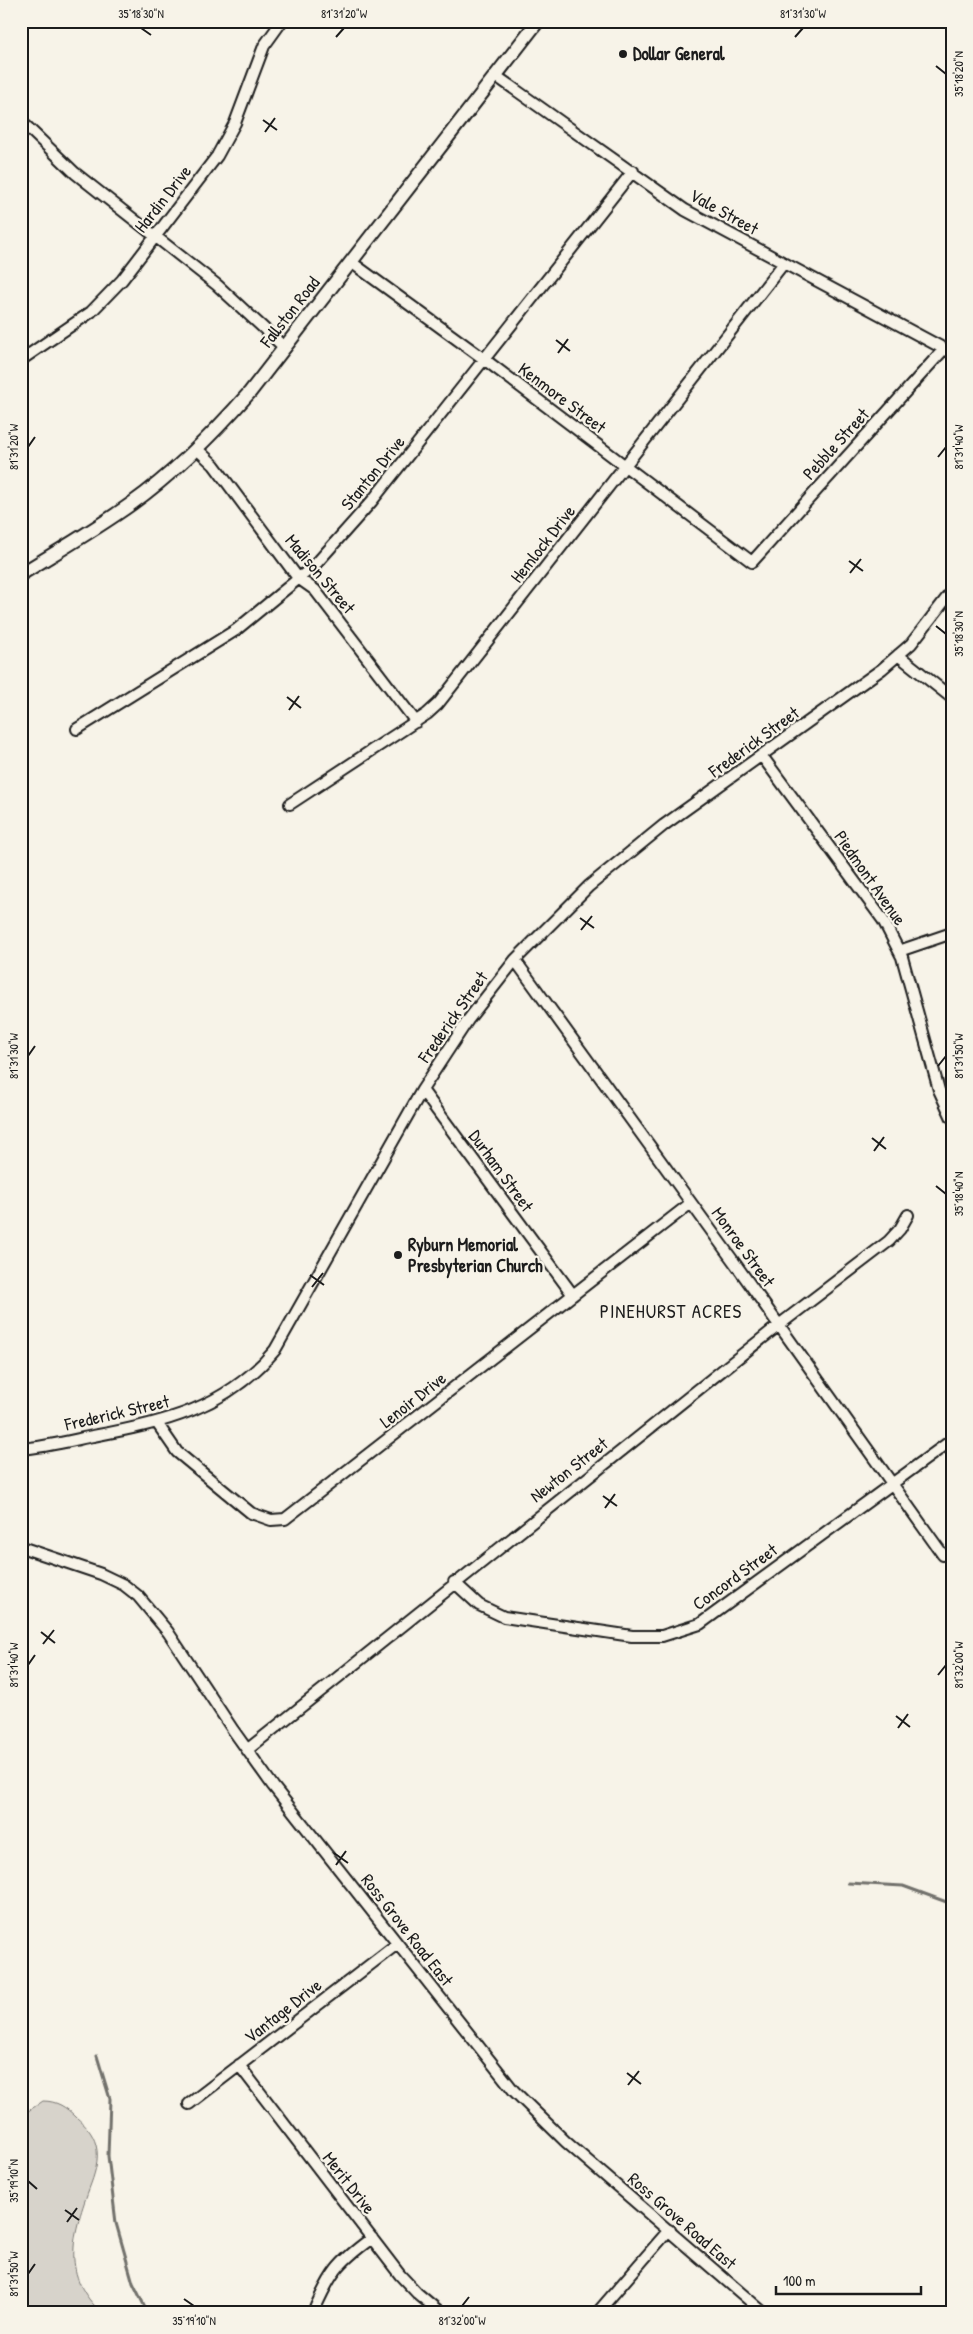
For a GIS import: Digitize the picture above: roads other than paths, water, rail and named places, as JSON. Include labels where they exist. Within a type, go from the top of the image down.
[{"type":"main road","name":"Fallston Road","points":[[21,574],[132,503],[197,449],[250,392],[538,21]]},
{"type":"street","name":"Hardin Drive","points":[[21,360],[91,312],[122,280],[217,156],[235,124],[264,46],[282,21]]},
{"type":"street","name":"Vale Street","points":[[496,76],[633,171],[685,210],[948,351]]},
{"type":"street","points":[[21,122],[75,174],[217,285],[285,348]]},
{"type":"street","name":"Stanton Drive","points":[[77,729],[236,630],[321,559],[372,501],[633,171]]},
{"type":"street","name":"Kenmore Street","points":[[351,262],[484,359],[752,562]]},
{"type":"street","name":"Hemlock Drive","points":[[290,804],[416,722],[438,704],[784,263]]},
{"type":"street","name":"Pebble Street","points":[[752,562],[948,351]]},
{"type":"street","name":"Madison Street","points":[[197,449],[214,465],[298,578],[315,590],[416,722]]},
{"type":"street","name":"Frederick Street","points":[[21,1449],[157,1423],[187,1413],[228,1394],[261,1368],[275,1350],[422,1090],[468,1020],[515,960],[589,886],[664,826],[882,669],[911,644],[952,591]]},
{"type":"street","points":[[898,655],[952,698]]},
{"type":"street","name":"Piedmont Avenue","points":[[762,756],[883,920],[900,951],[939,1090],[952,1118]]},
{"type":"street","points":[[900,951],[952,933]]},
{"type":"street","name":"Monroe Street","points":[[515,960],[942,1554]]},
{"type":"street","name":"Durham Street","points":[[422,1090],[573,1296]]},
{"type":"street","name":"Lenoir Drive","points":[[157,1423],[177,1452],[251,1513],[271,1520],[285,1519],[691,1203]]},
{"type":"street","name":"Newton Street","points":[[247,1750],[454,1582],[779,1325],[890,1241],[908,1215]]},
{"type":"street","name":"Concord Street","points":[[454,1582],[479,1605],[504,1617],[612,1634],[662,1636],[700,1624],[952,1440]]},
{"type":"street","name":"Ross Grove Road East","points":[[21,1547],[101,1574],[124,1585],[138,1596],[168,1632],[247,1750],[514,2091],[537,2116],[764,2313]]},
{"type":"street","name":"Vantage Drive","points":[[189,2104],[397,1944]]},
{"type":"street","name":"Merit Drive","points":[[239,2065],[372,2238],[417,2293],[441,2313]]},
{"type":"street","points":[[597,2313],[669,2230]]},
{"type":"street","points":[[313,2313],[336,2268],[346,2257],[372,2238]]},
{"type":"waterway","points":[[848,1883],[903,1886],[952,1904]]},
{"type":"waterway","points":[[97,2056],[110,2099],[108,2156],[116,2223],[133,2283],[148,2313]]},
{"type":"place","name":"Dollar General","points":[[623,54]]},
{"type":"place","name":"Ryburn Memorial Presbyterian Church","points":[[398,1255]]},
{"type":"district","name":"PINEHURST ACRES","points":[[671,1311]]}]
